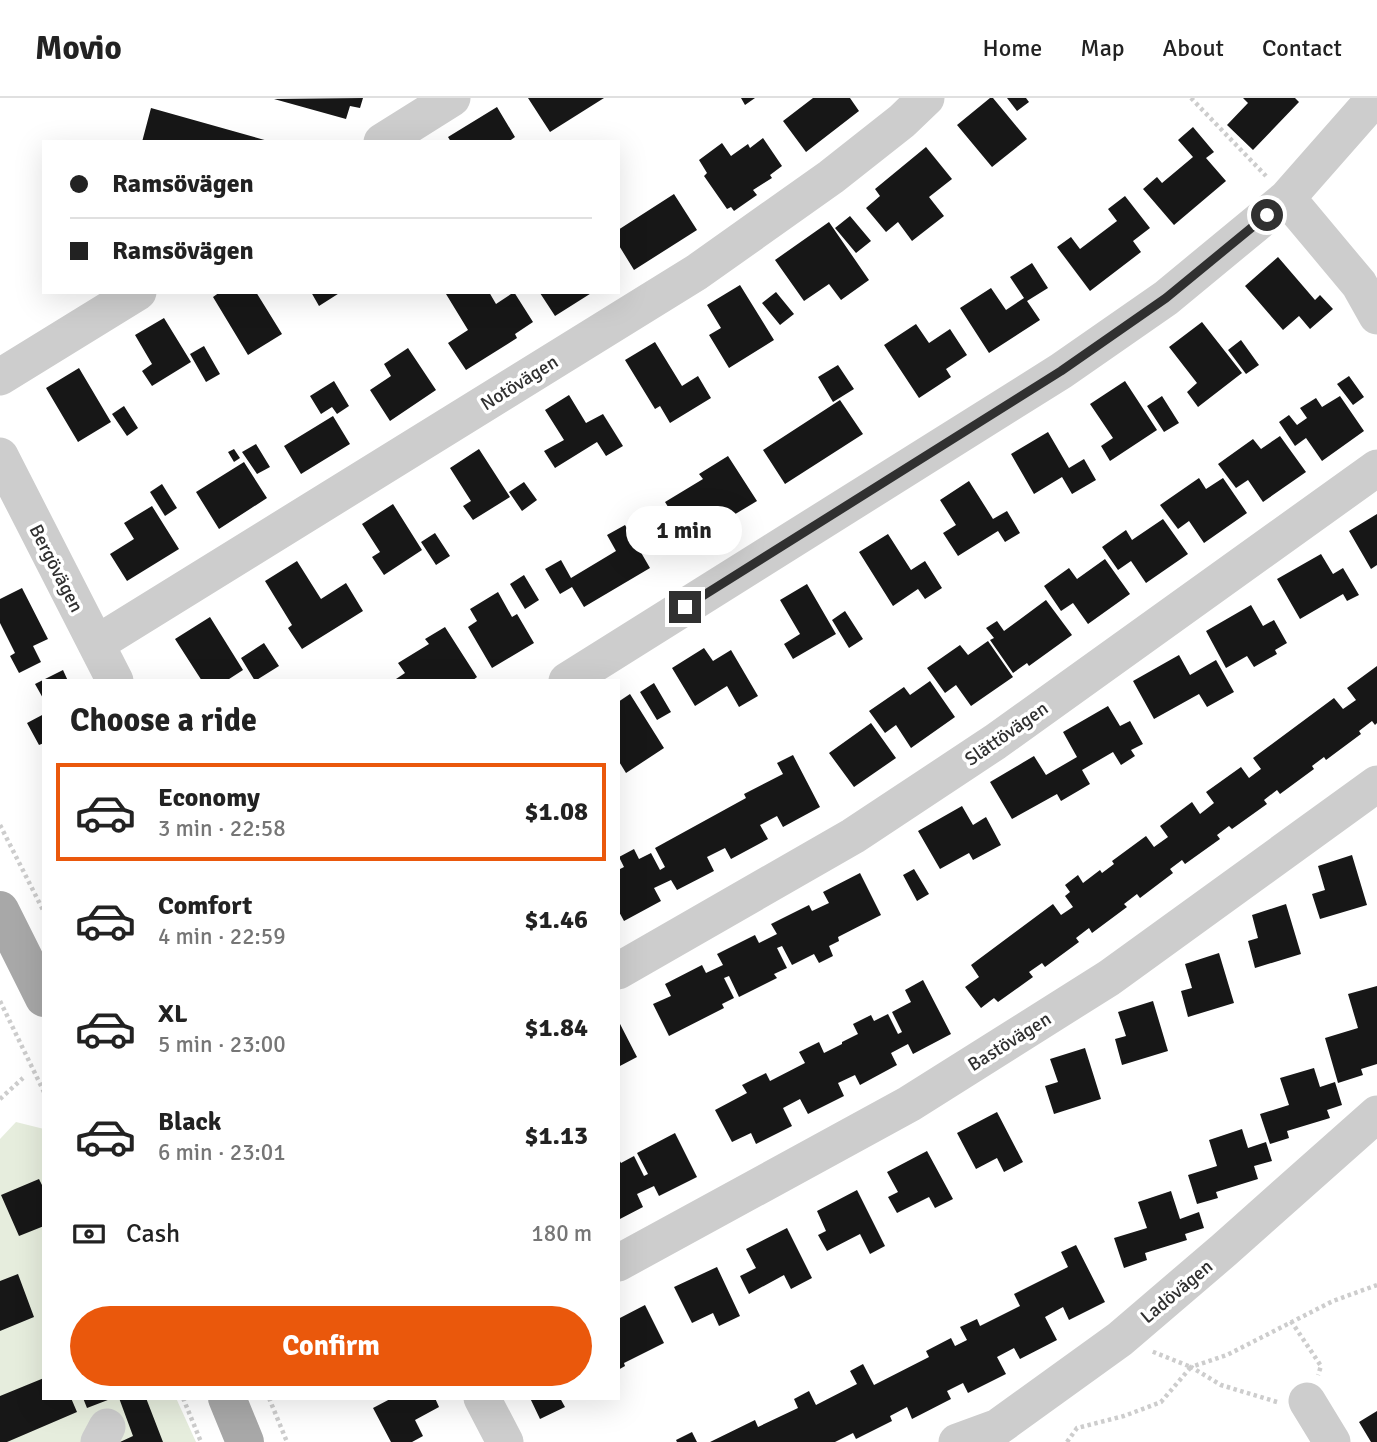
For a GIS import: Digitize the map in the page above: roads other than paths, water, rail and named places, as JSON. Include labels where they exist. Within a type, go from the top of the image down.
[{"type":"main road","points":[[0,909],[42,994]]},
{"type":"main road","points":[[228,1400],[245,1442]]},
{"type":"street","points":[[385,140],[452,98]]},
{"type":"street","name":"Notövägen","points":[[96,644],[697,272],[831,177],[902,121],[926,98]]},
{"type":"street","points":[[570,679],[1061,371],[1166,298],[1287,198],[1375,98]]},
{"type":"street","points":[[1287,198],[1359,284],[1377,316]]},
{"type":"street","points":[[0,377],[135,294]]},
{"type":"street","name":"Bergövägen","points":[[0,456],[114,679]]},
{"type":"street","name":"Slättövägen","points":[[620,970],[853,836],[995,742],[1377,468]]},
{"type":"street","name":"Bastövägen","points":[[620,1262],[909,1104],[1108,978],[1377,784]]},
{"type":"street","name":"Ladövägen","points":[[957,1442],[1003,1434],[1120,1339],[1377,1114]]},
{"type":"street","points":[[483,1400],[505,1442]]},
{"type":"street","points":[[1307,1401],[1332,1442]]}]
